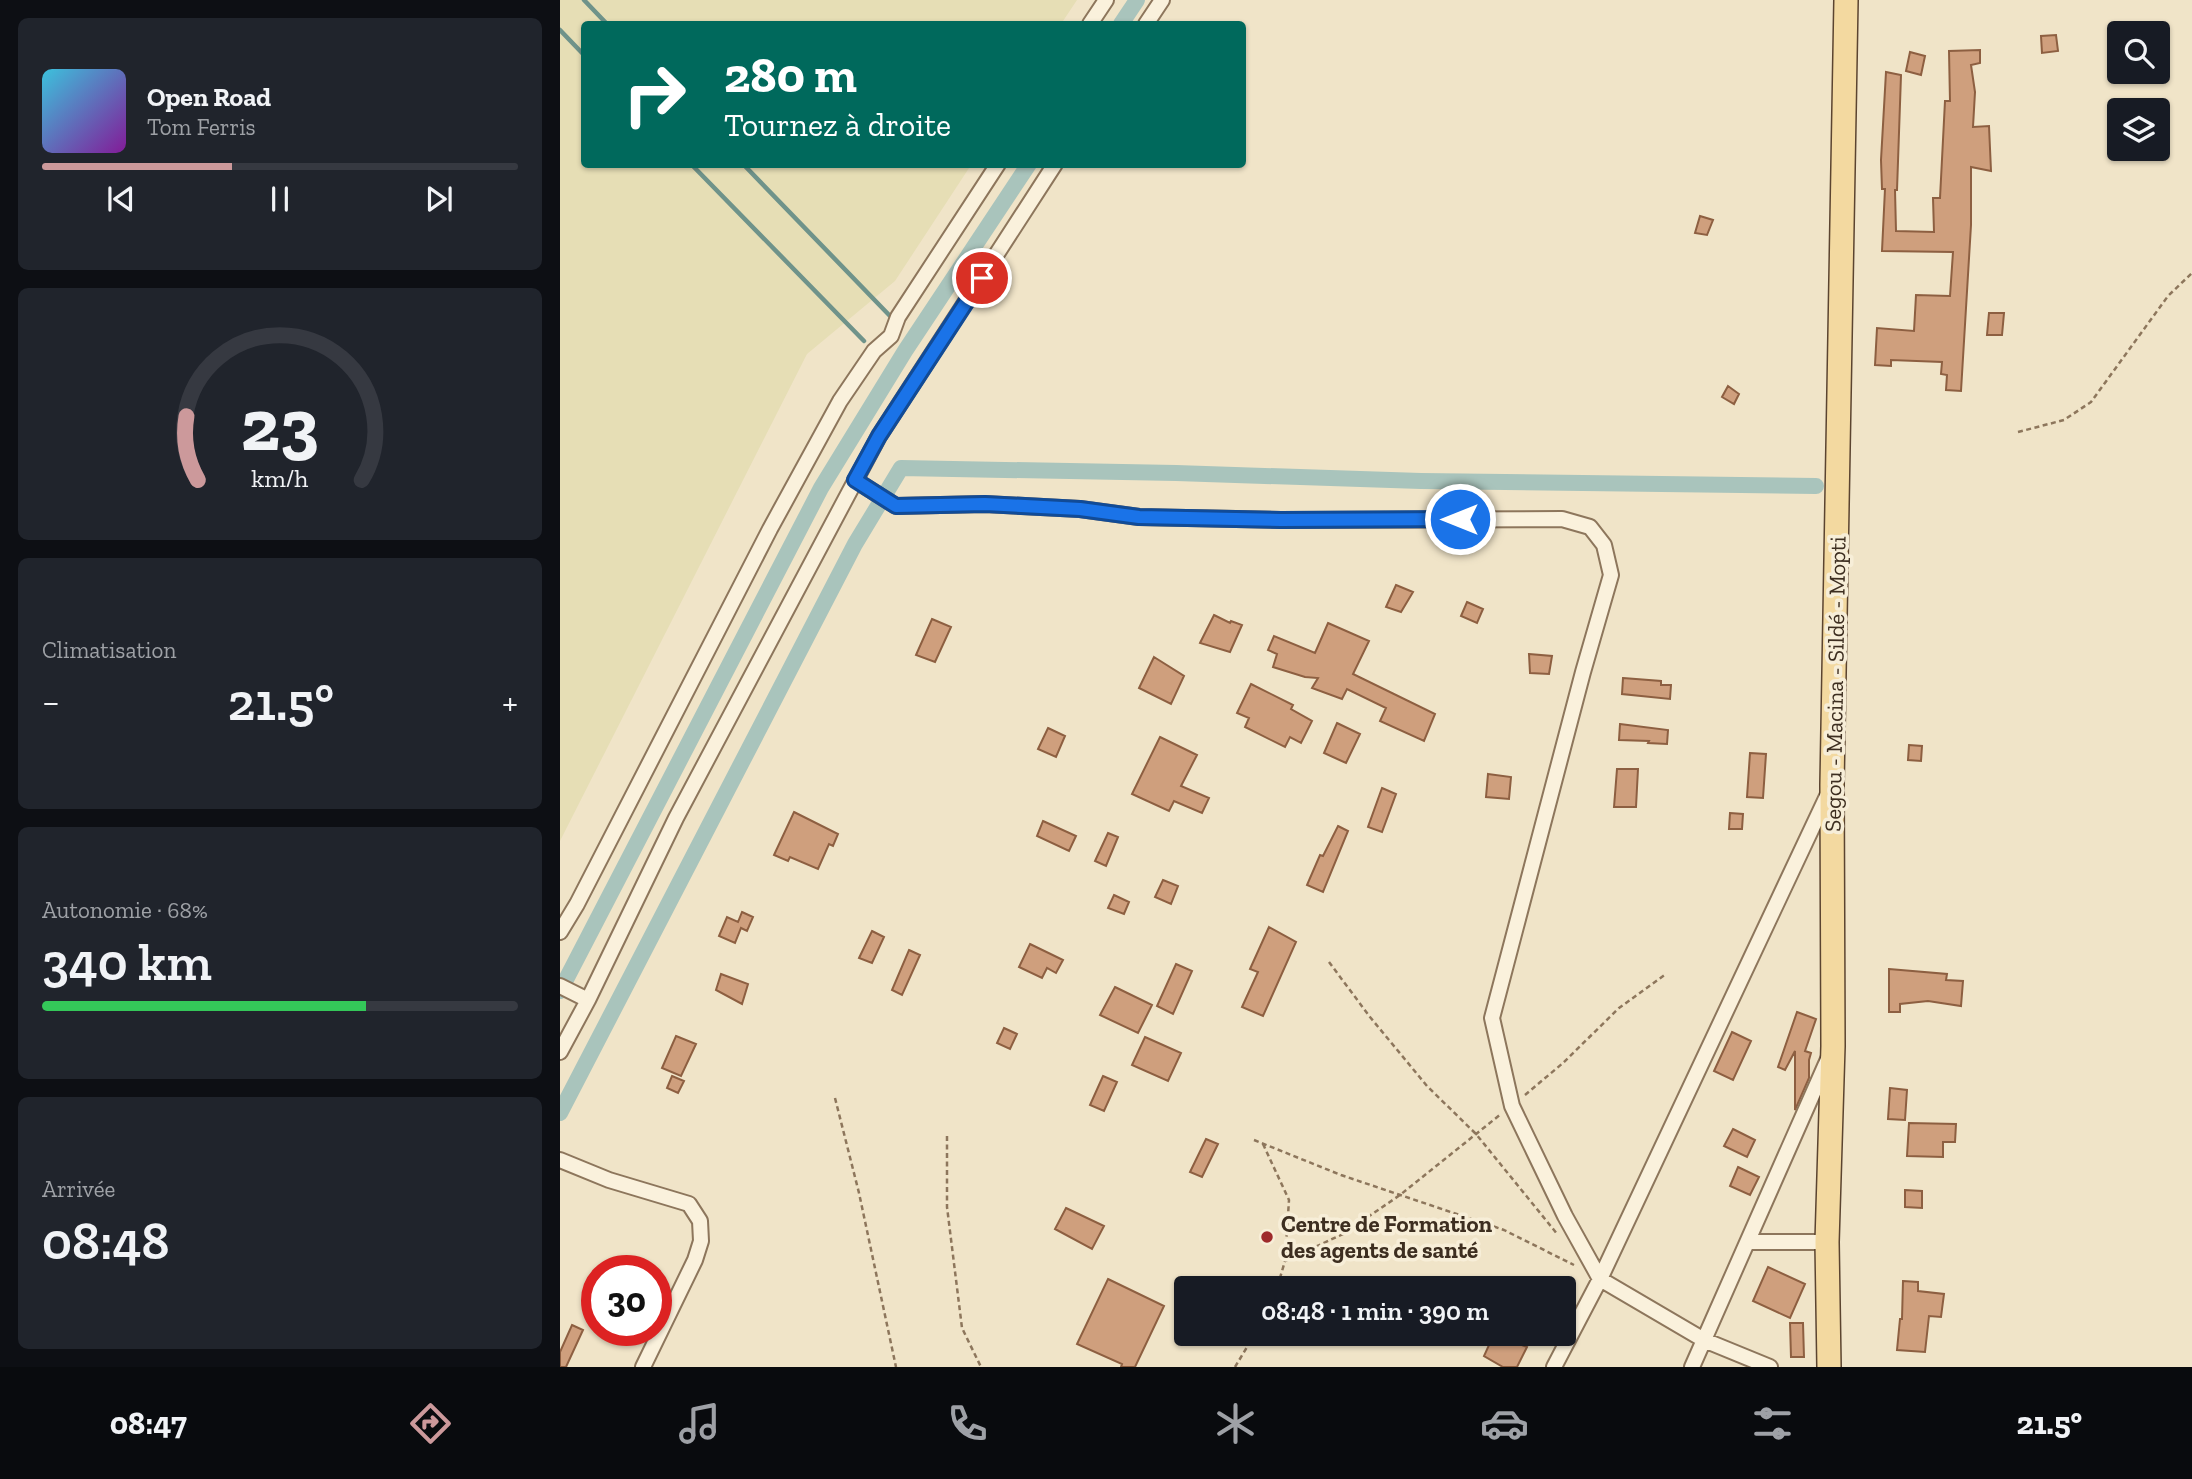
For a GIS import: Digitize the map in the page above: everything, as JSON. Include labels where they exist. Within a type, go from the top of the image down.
[{"type":"main road","name":"Segou - Macina - Sildé - Mopti","points":[[1829,1367],[1827,1242],[1833,1046],[1832,785],[1846,0]]},
{"type":"street","points":[[1092,21],[1106,0]]},
{"type":"street","points":[[1148,21],[1162,0]]},
{"type":"street","points":[[560,932],[770,529],[840,401],[874,351],[891,336],[898,317],[995,168]]},
{"type":"street","points":[[560,1052],[584,998],[676,818],[861,484],[879,436],[1052,168]]},
{"type":"street","points":[[861,484],[896,506],[985,504],[1080,509],[1139,517],[1281,520],[1562,519],[1590,527],[1604,545],[1611,575],[1492,1018],[1512,1106],[1597,1284],[1704,1340],[1770,1367]]},
{"type":"street","points":[[1554,1367],[1597,1284],[1832,785]]},
{"type":"street","points":[[560,986],[584,998]]},
{"type":"street","points":[[1692,1367],[1833,1046]]},
{"type":"street","points":[[560,1160],[609,1180],[689,1204],[700,1221],[701,1241],[695,1260],[643,1367]]},
{"type":"street","points":[[1748,1242],[1827,1242]]},
{"type":"path","points":[[2018,432],[2064,420],[2091,402],[2168,296],[2192,273]]},
{"type":"path","points":[[1329,962],[1427,1086],[1476,1134],[1560,1238]]},
{"type":"path","points":[[1285,1261],[1343,1234],[1400,1195],[1563,1063],[1619,1007],[1666,974]]},
{"type":"path","points":[[835,1098],[859,1193],[896,1367]]},
{"type":"path","points":[[947,1136],[947,1207],[962,1328],[981,1367]]},
{"type":"path","points":[[1254,1140],[1400,1195],[1504,1230],[1574,1265]]},
{"type":"path","points":[[1263,1144],[1289,1200],[1285,1261],[1281,1276]]},
{"type":"path","points":[[1574,1259],[1597,1284]]},
{"type":"path","points":[[1235,1367],[1248,1346]]},
{"type":"shaded area","points":[[560,0],[1077,0],[1063,21],[581,21],[581,168],[969,168],[895,281],[807,354],[560,841]]},
{"type":"building","points":[[2056,35],[2058,51],[2042,53],[2041,36]]},
{"type":"building","points":[[1980,50],[1980,63],[1971,65],[1975,92],[1973,127],[1989,126],[1991,171],[1971,167],[1971,225],[1961,391],[1946,390],[1947,375],[1941,374],[1942,362],[1891,360],[1891,366],[1875,365],[1877,328],[1914,331],[1916,295],[1950,296],[1953,252],[1882,251],[1885,189],[1882,189],[1881,160],[1886,72],[1901,75],[1895,190],[1896,231],[1934,232],[1933,198],[1940,198],[1945,101],[1950,101],[1949,51]]},
{"type":"building","points":[[1910,52],[1925,56],[1921,75],[1906,71]]},
{"type":"building","points":[[1700,216],[1713,220],[1707,235],[1695,233]]},
{"type":"building","points":[[1989,313],[2004,313],[2002,335],[1987,335]]},
{"type":"building","points":[[1728,386],[1739,394],[1734,404],[1722,397]]},
{"type":"building","points":[[1396,585],[1413,592],[1401,612],[1386,607]]},
{"type":"building","points":[[1467,602],[1483,609],[1477,623],[1461,616]]},
{"type":"building","points":[[1214,615],[1230,623],[1231,621],[1242,625],[1230,652],[1200,643]]},
{"type":"building","points":[[932,619],[951,627],[935,662],[916,655]]},
{"type":"building","points":[[1328,623],[1369,641],[1353,674],[1435,714],[1424,741],[1380,721],[1386,708],[1347,689],[1342,699],[1312,688],[1318,678],[1305,677],[1273,667],[1277,654],[1268,650],[1274,636],[1315,653]]},
{"type":"building","points":[[1529,654],[1552,656],[1549,674],[1530,673]]},
{"type":"building","points":[[1154,657],[1184,676],[1171,704],[1139,688]]},
{"type":"building","points":[[1623,678],[1661,681],[1661,685],[1671,685],[1670,699],[1622,694]]},
{"type":"building","points":[[1251,684],[1293,705],[1291,709],[1312,721],[1301,743],[1290,737],[1285,747],[1245,727],[1249,718],[1237,713]]},
{"type":"building","points":[[1337,723],[1360,734],[1346,763],[1324,753]]},
{"type":"building","points":[[1620,724],[1668,730],[1667,744],[1619,740]]},
{"type":"building","points":[[1048,728],[1065,736],[1056,757],[1038,749]]},
{"type":"building","points":[[1160,737],[1197,755],[1181,786],[1209,798],[1202,813],[1174,801],[1169,811],[1132,794]]},
{"type":"building","points":[[1909,745],[1922,746],[1921,761],[1908,760]]},
{"type":"building","points":[[1750,753],[1766,754],[1763,798],[1747,797]]},
{"type":"building","points":[[1617,769],[1638,769],[1636,807],[1614,807]]},
{"type":"building","points":[[1488,774],[1511,777],[1509,799],[1486,797]]},
{"type":"building","points":[[1382,788],[1396,794],[1382,832],[1368,827]]},
{"type":"building","points":[[794,812],[838,834],[833,846],[829,844],[818,869],[790,857],[788,861],[774,855]]},
{"type":"building","points":[[1730,813],[1743,814],[1742,829],[1729,829]]},
{"type":"building","points":[[1043,821],[1076,836],[1069,851],[1037,836]]},
{"type":"building","points":[[1338,826],[1348,831],[1323,892],[1307,885],[1320,855],[1323,856]]},
{"type":"building","points":[[1108,833],[1118,837],[1106,866],[1095,861]]},
{"type":"building","points":[[1163,880],[1178,886],[1171,904],[1155,897]]},
{"type":"building","points":[[1114,895],[1129,902],[1124,914],[1108,908]]},
{"type":"building","points":[[742,912],[753,917],[747,931],[741,928],[735,943],[719,936],[727,917],[738,922]]},
{"type":"building","points":[[1269,927],[1296,942],[1263,1016],[1242,1007],[1258,972],[1250,969]]},
{"type":"building","points":[[872,931],[884,937],[872,963],[859,958]]},
{"type":"building","points":[[1030,944],[1063,960],[1056,973],[1047,968],[1042,978],[1019,967]]},
{"type":"building","points":[[909,950],[920,955],[902,995],[892,990]]},
{"type":"building","points":[[1176,964],[1192,971],[1173,1014],[1157,1006]]},
{"type":"building","points":[[1889,969],[1947,974],[1946,980],[1963,981],[1961,1006],[1928,1001],[1900,1004],[1900,1012],[1889,1012]]},
{"type":"building","points":[[721,974],[748,984],[742,1004],[716,990]]},
{"type":"building","points":[[1115,987],[1152,1005],[1138,1033],[1100,1015]]},
{"type":"building","points":[[1797,1012],[1816,1019],[1805,1051],[1811,1053],[1809,1078],[1795,1110],[1795,1051],[1785,1070],[1778,1067]]},
{"type":"building","points":[[1004,1028],[1017,1034],[1010,1049],[997,1043]]},
{"type":"building","points":[[1732,1032],[1751,1041],[1733,1080],[1714,1071]]},
{"type":"building","points":[[676,1036],[696,1044],[681,1076],[662,1068]]},
{"type":"building","points":[[1145,1037],[1181,1053],[1168,1081],[1132,1065]]},
{"type":"building","points":[[672,1076],[684,1081],[678,1093],[667,1088]]},
{"type":"building","points":[[1103,1076],[1117,1082],[1104,1111],[1090,1105]]},
{"type":"building","points":[[1890,1088],[1907,1090],[1905,1120],[1888,1119]]},
{"type":"building","points":[[1909,1123],[1956,1124],[1955,1142],[1943,1142],[1943,1157],[1907,1156]]},
{"type":"building","points":[[1733,1129],[1755,1140],[1747,1157],[1724,1146]]},
{"type":"building","points":[[1206,1139],[1218,1144],[1202,1177],[1190,1172]]},
{"type":"building","points":[[1738,1167],[1759,1177],[1750,1195],[1730,1186]]},
{"type":"building","points":[[1905,1190],[1922,1191],[1922,1208],[1905,1207]]},
{"type":"building","points":[[1066,1208],[1104,1226],[1092,1249],[1055,1229]]},
{"type":"building","points":[[1768,1267],[1805,1284],[1790,1318],[1753,1301]]},
{"type":"building","points":[[1108,1279],[1164,1306],[1135,1367],[1121,1367],[1122,1364],[1077,1344]]},
{"type":"building","points":[[1903,1281],[1918,1282],[1918,1291],[1944,1294],[1941,1317],[1929,1316],[1925,1352],[1897,1350],[1902,1319]]},
{"type":"building","points":[[1790,1323],[1803,1323],[1804,1357],[1791,1357]]},
{"type":"building","points":[[572,1325],[581,1329],[566,1367],[560,1367],[560,1352]]},
{"type":"building","points":[[1489,1346],[1527,1347],[1517,1367],[1503,1367],[1484,1356]]},
{"type":"waterway","points":[[584,0],[604,21]]},
{"type":"waterway","points":[[1123,21],[1137,0]]},
{"type":"waterway","points":[[560,30],[581,52]]},
{"type":"waterway","points":[[695,168],[864,341]]},
{"type":"waterway","points":[[747,168],[891,317]]},
{"type":"waterway","points":[[560,991],[821,488],[905,351],[1026,168]]},
{"type":"waterway","points":[[560,1113],[855,544],[901,468],[1421,481],[1816,486]]},
{"type":"place","name":"Centre de Formation des agents de santé","points":[[1267,1237]]},
{"type":"route","points":[[982,278],[879,436],[855,480],[896,506],[985,504],[1080,509],[1139,517],[1281,520],[1460,519]]}]
